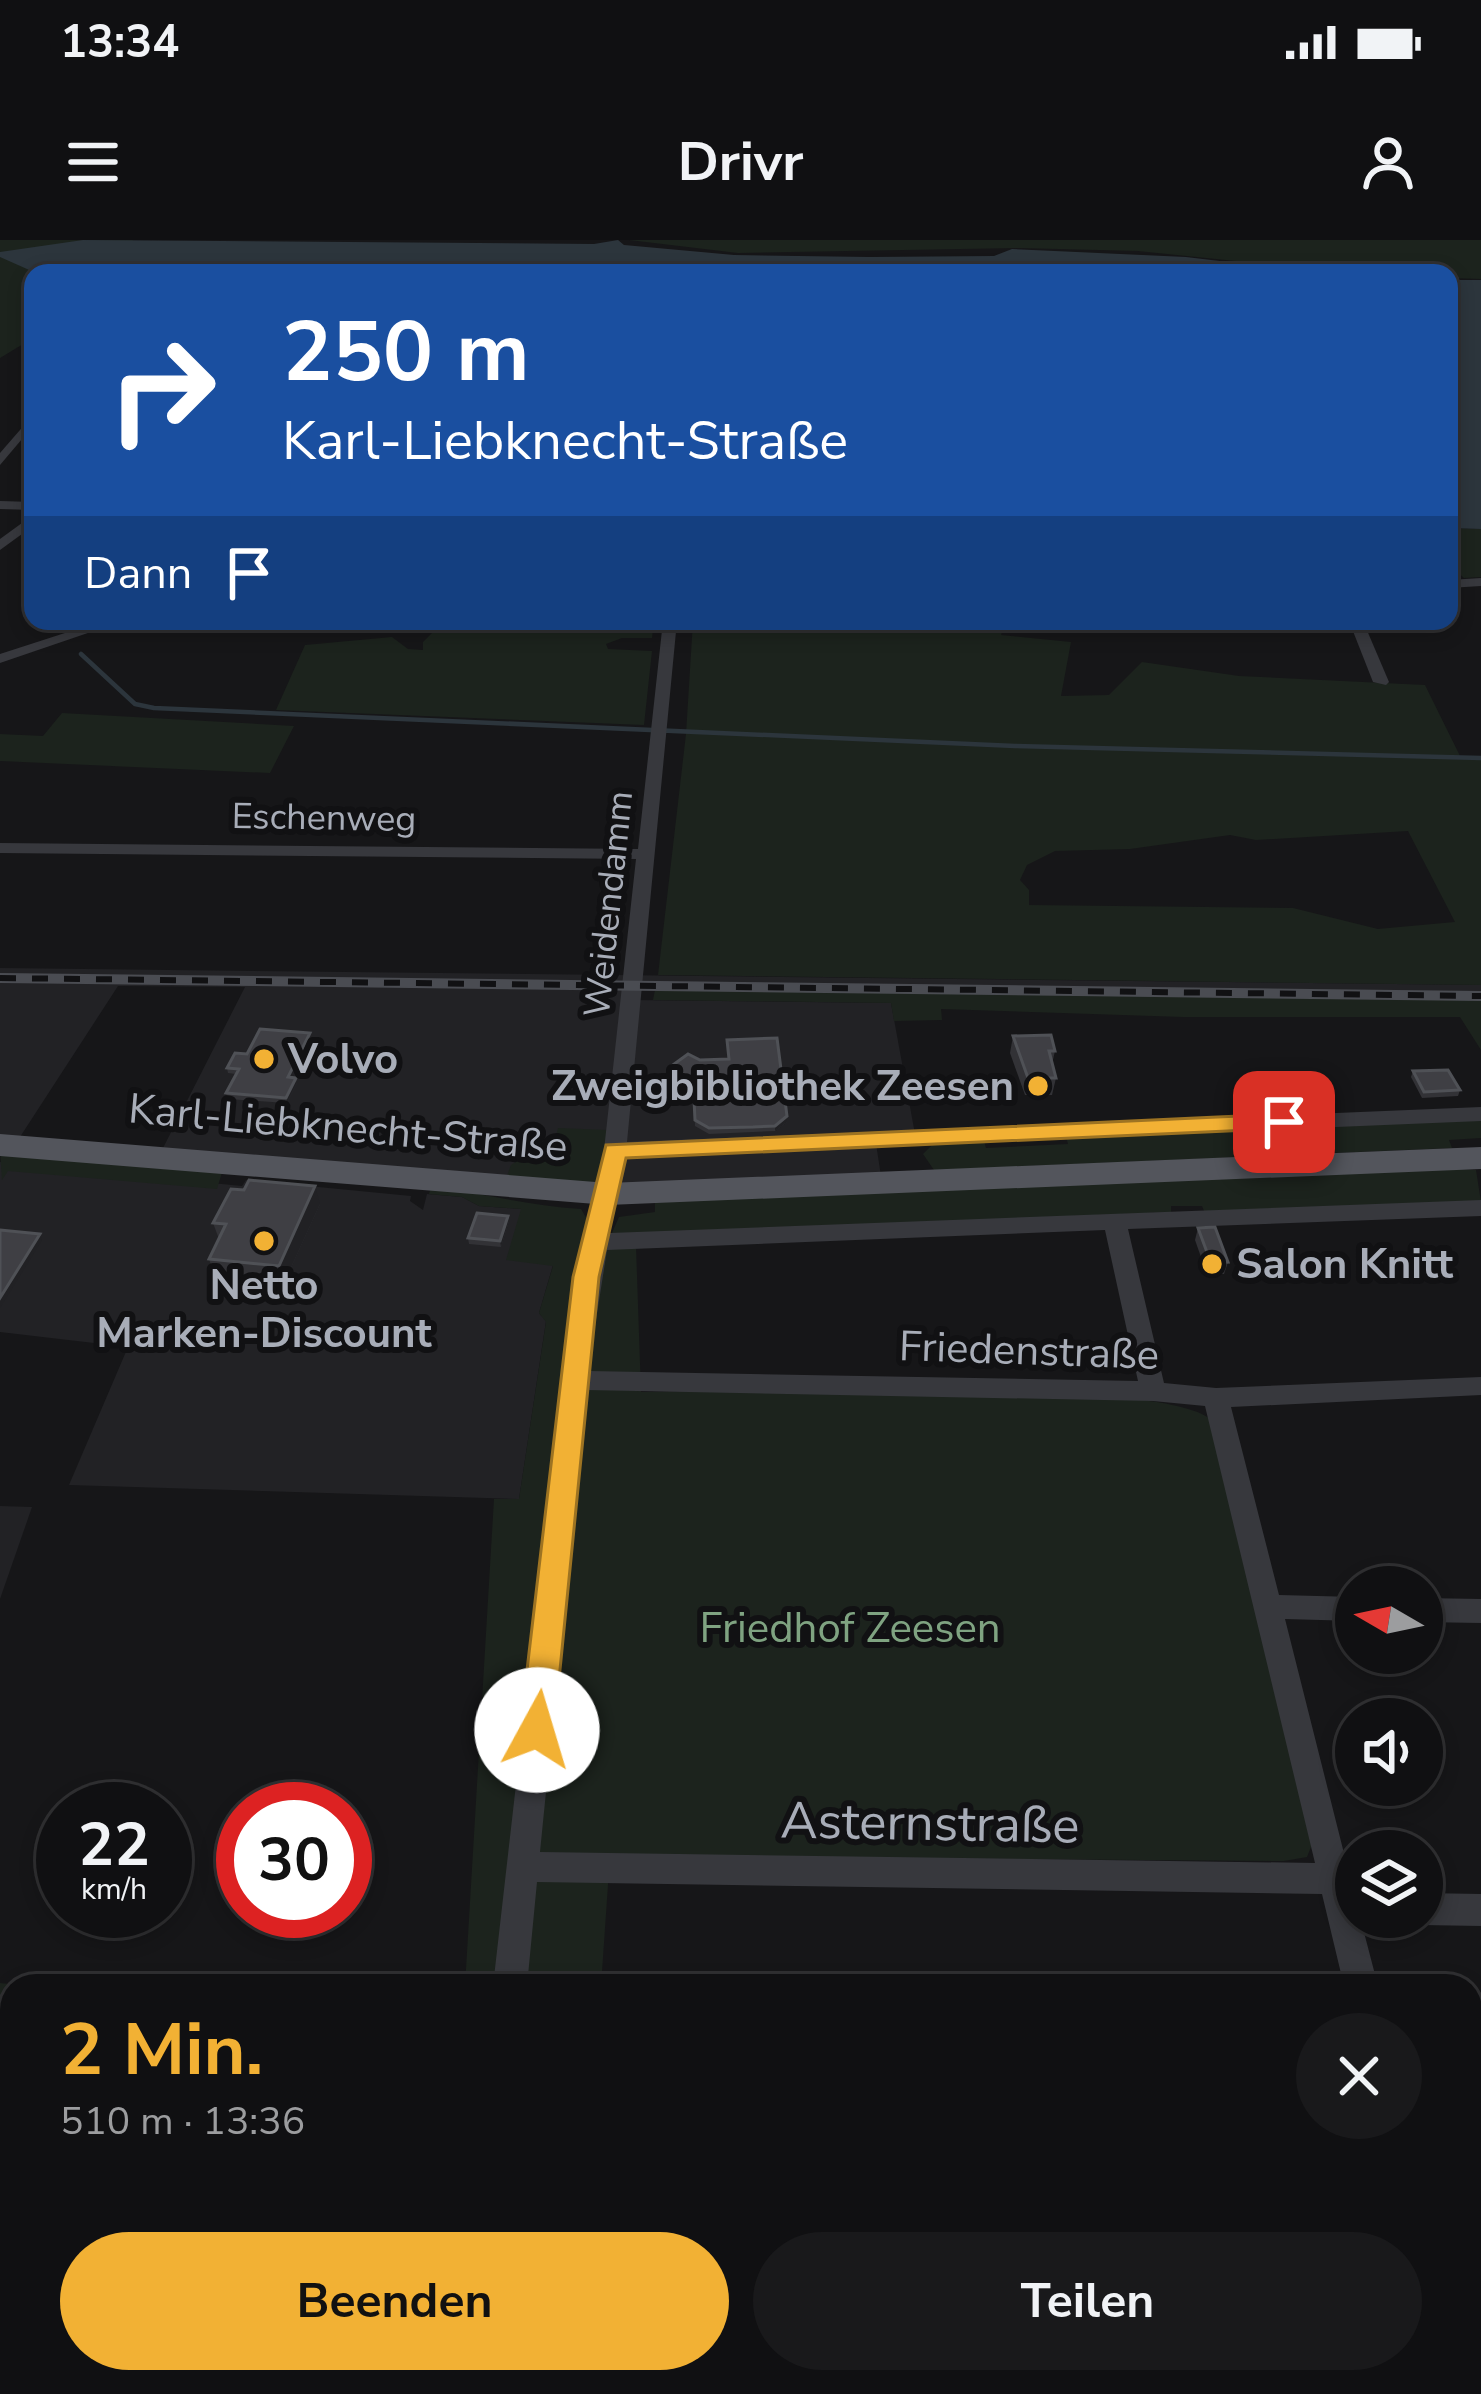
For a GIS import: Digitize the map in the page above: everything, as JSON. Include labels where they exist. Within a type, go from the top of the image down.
[{"type":"main road","name":"Karl-Liebknecht-Straße","points":[[0,1145],[608,1194],[1481,1158]]},
{"type":"street","points":[[0,460],[7,443]]},
{"type":"street","points":[[0,546],[24,526]]},
{"type":"street","points":[[0,659],[89,630]]},
{"type":"street","name":"Weidendamm","points":[[512,1974],[574,1380],[593,1242],[615,1150],[669,630]]},
{"type":"street","points":[[1360,630],[1381,682]]},
{"type":"street","name":"Eschenweg","points":[[0,848],[648,854]]},
{"type":"street","name":"Karl-Liebknecht-Straße","points":[[615,1150],[1481,1114]]},
{"type":"street","points":[[593,1242],[1481,1208]]},
{"type":"street","points":[[1115,1224],[1153,1391]]},
{"type":"street","name":"Friedenstraße","points":[[574,1380],[1153,1391],[1216,1398],[1481,1386]]},
{"type":"street","points":[[1216,1398],[1265,1607],[1335,1866]]},
{"type":"street","points":[[1265,1607],[1335,1609]]},
{"type":"street","points":[[1443,1610],[1481,1611]]},
{"type":"street","name":"Asternstraße","points":[[523,1867],[1335,1899]]},
{"type":"street","points":[[1443,1910],[1481,1910]]},
{"type":"street","points":[[1352,1938],[1359,1974]]},
{"type":"shaded area","points":[[83,240],[594,244],[618,240],[624,245],[734,255],[994,256],[1012,249],[1245,264],[24,264],[24,268],[0,257],[0,252]]},
{"type":"shaded area","points":[[1458,280],[1481,280],[1481,529],[1458,528]]},
{"type":"shaded area","points":[[0,968],[1481,985],[1481,1000],[630,990],[628,1000],[891,1003],[915,1134],[875,1137],[881,1176],[564,1186],[163,1148],[245,987],[118,986],[20,1137],[0,1136]]},
{"type":"shaded area","points":[[0,1162],[242,1186],[246,1180],[411,1196],[410,1201],[423,1210],[427,1194],[462,1197],[479,1206],[522,1209],[553,1265],[539,1313],[546,1321],[519,1499],[69,1485],[128,1347],[0,1332]]},
{"type":"shaded area","points":[[0,1506],[32,1507],[0,1599]]},
{"type":"green space","points":[[0,240],[133,240],[126,264],[24,264],[24,343],[0,358]]},
{"type":"green space","points":[[629,240],[1481,240],[1481,279],[1458,278],[1458,264],[1264,264],[1138,251],[738,253]]},
{"type":"green space","points":[[1458,528],[1481,529],[1481,577],[1464,578],[1458,572]]},
{"type":"green space","points":[[653,630],[652,638],[622,638],[606,644],[608,649],[652,651],[644,725],[276,710],[305,645],[392,637],[408,649],[423,650],[423,642],[432,633]]},
{"type":"green space","points":[[692,630],[1003,630],[1001,635],[1071,642],[1061,696],[1109,695],[1142,662],[1239,676],[1425,685],[1461,758],[1481,759],[1481,985],[658,975],[686,734]],"holes":[[[1408,831],[1455,922],[1378,929],[1293,908],[1029,905],[1029,890],[1020,880],[1027,865],[1055,851],[1130,849],[1230,835],[1256,840]]]},
{"type":"green space","points":[[62,713],[294,726],[270,773],[0,761],[0,734],[43,736]]},
{"type":"green space","points":[[655,990],[1481,1000],[1481,1050],[1460,1017],[1183,1017],[941,1009],[942,1020],[894,1021],[891,1003],[653,1000]]},
{"type":"green space","points":[[1481,1117],[1481,1138],[1449,1140],[1452,1148],[934,1170],[923,1154],[934,1143],[984,1141],[986,1148],[1068,1144],[1066,1136]]},
{"type":"green space","points":[[558,1128],[608,1130],[600,1180],[584,1185],[505,1181],[511,1165],[556,1136]]},
{"type":"green space","points":[[0,1150],[223,1169],[217,1189],[8,1171],[2,1180]]},
{"type":"green space","points":[[1418,1167],[1476,1170],[1481,1202],[1205,1213],[1202,1206],[1171,1206],[1171,1212],[611,1235],[619,1217],[655,1212],[655,1203],[746,1195]]},
{"type":"green space","name":"Friedhof Zeesen","points":[[431,1187],[581,1209],[588,1221],[571,1320],[598,1248],[636,1246],[641,1392],[1034,1392],[1177,1406],[1211,1420],[1316,1834],[1307,1857],[1284,1861],[610,1856],[602,1974],[466,1974],[494,1499],[519,1499],[546,1322],[539,1313],[553,1266],[506,1260],[521,1209],[479,1206],[462,1197],[429,1194]]},
{"type":"building","points":[[260,1029],[310,1033],[288,1077],[296,1078],[286,1098],[226,1093],[239,1069],[227,1068],[235,1053],[247,1054]]},
{"type":"building","points":[[1051,1035],[1055,1051],[1049,1051],[1056,1078],[1028,1078],[1013,1036]]},
{"type":"building","points":[[777,1038],[787,1116],[775,1126],[753,1127],[709,1128],[695,1120],[693,1079],[670,1067],[688,1054],[700,1060],[729,1059],[727,1040]]},
{"type":"building","points":[[1448,1070],[1460,1090],[1424,1092],[1413,1071]]},
{"type":"building","name":"Netto Marken-Discount","points":[[249,1180],[315,1186],[279,1266],[209,1259],[226,1224],[213,1223],[231,1189],[244,1190]]},
{"type":"building","points":[[477,1213],[508,1216],[500,1241],[468,1238]]},
{"type":"building","points":[[1215,1227],[1228,1262],[1211,1263],[1198,1228]]},
{"type":"building","points":[[0,1230],[40,1234],[0,1298]]},
{"type":"waterway","points":[[81,654],[135,704],[154,708],[1015,746],[1481,758]]},
{"type":"railway","points":[[0,978],[1481,996]]},
{"type":"place","name":"Volvo","points":[[264,1059]]},
{"type":"place","name":"Zweigbibliothek Zeesen","points":[[1038,1086]]},
{"type":"place","name":"Netto Marken-Discount","points":[[264,1241]]},
{"type":"place","name":"Salon Knitt","points":[[1212,1264]]},
{"type":"route","points":[[537,1730],[586,1277],[615,1150],[1284,1122]]}]
